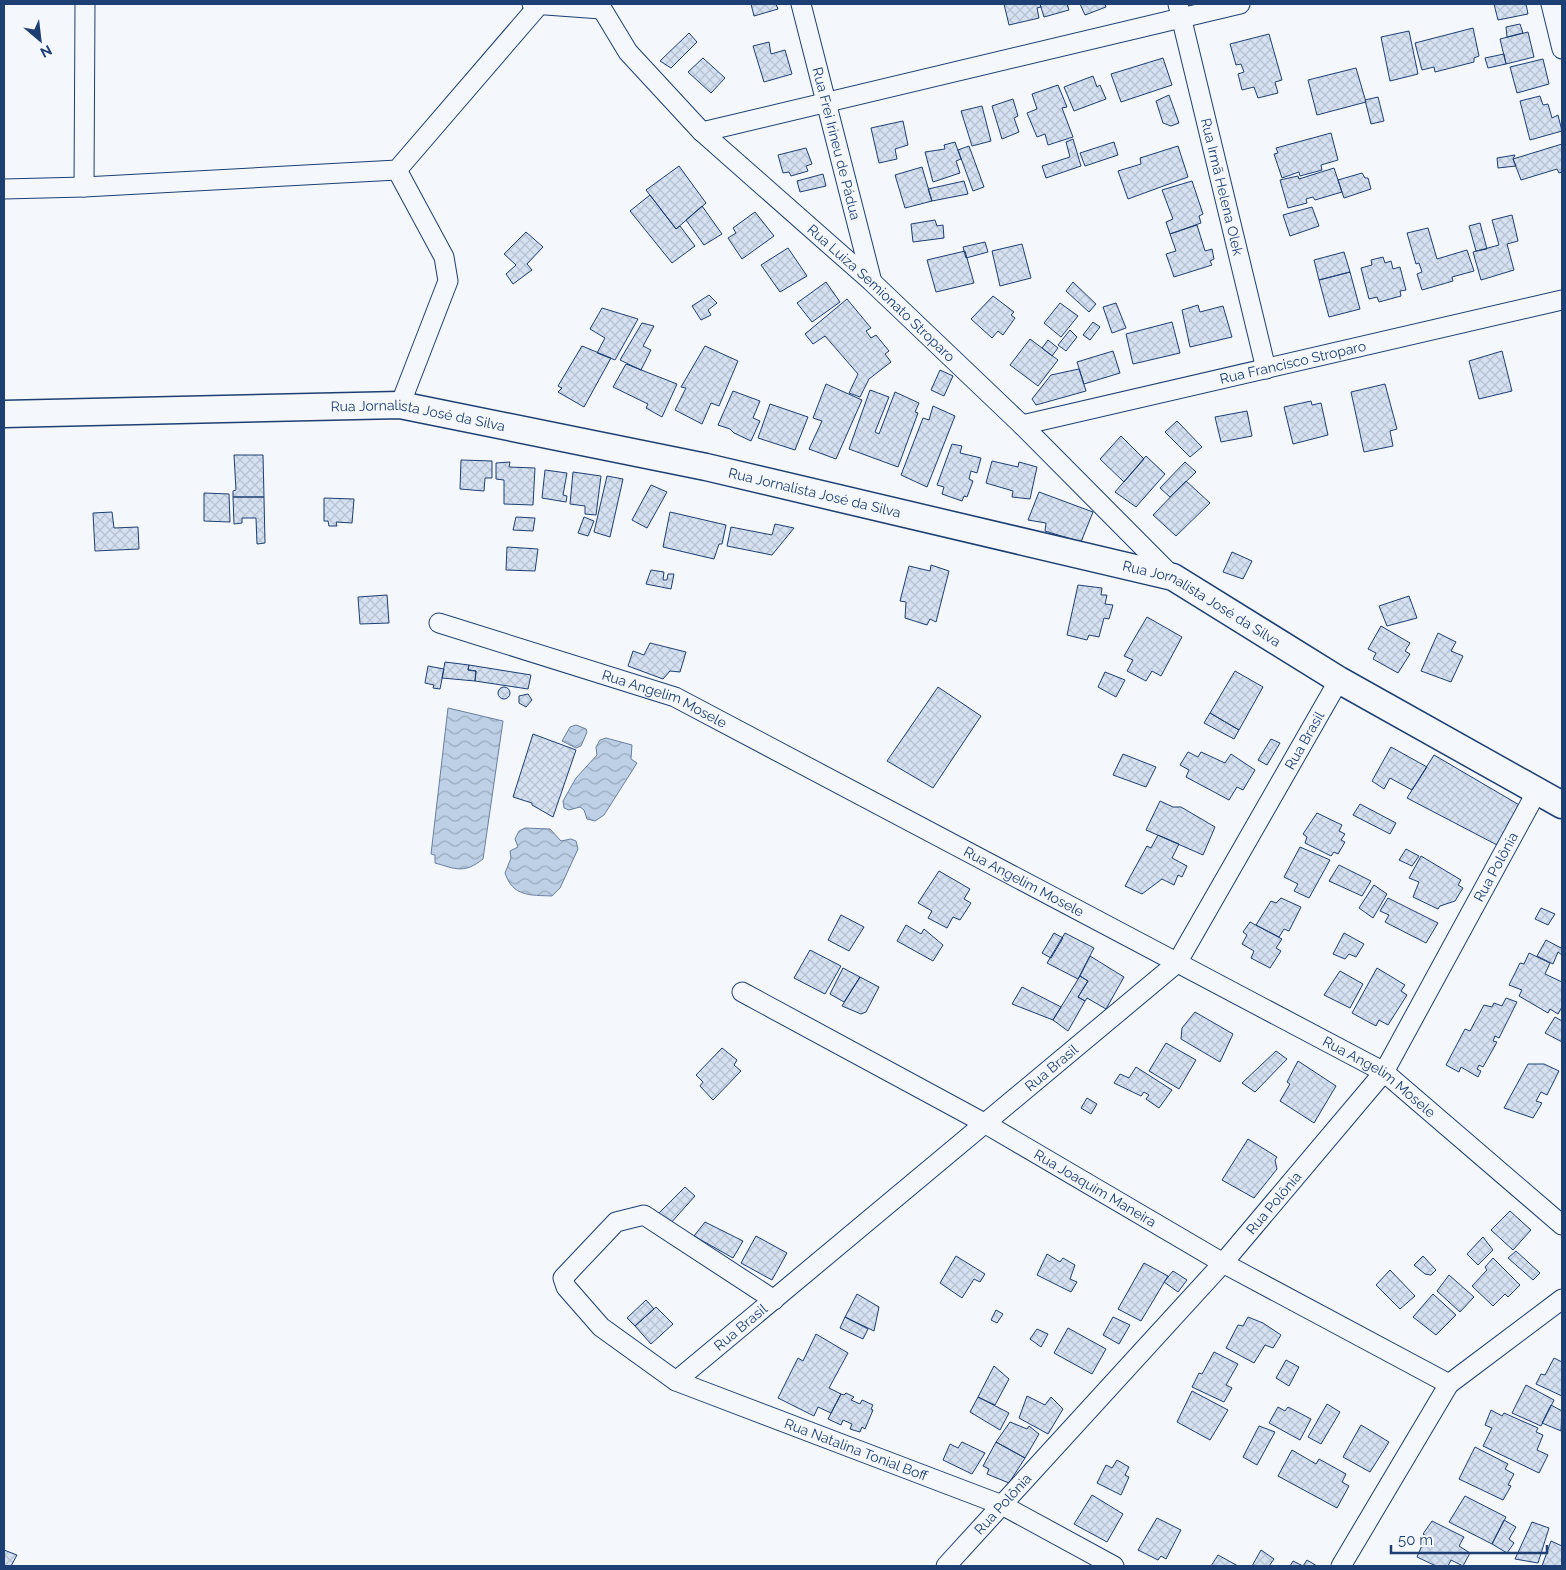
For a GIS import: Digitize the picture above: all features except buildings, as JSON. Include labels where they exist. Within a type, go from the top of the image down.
[{"type":"main road","name":"Rua Jornalista José da Silva","points":[[4,414],[400,405],[706,467],[1173,576],[1339,680],[1562,806]]},
{"type":"street","points":[[84,187],[85,4]]},
{"type":"street","name":"Rua Frei Irineu de Pádua","points":[[801,4],[872,282]]},
{"type":"street","points":[[702,132],[826,103],[1180,11],[1240,4]]},
{"type":"street","points":[[1551,4],[1562,49]]},
{"type":"street","points":[[4,189],[84,187],[396,170],[535,5],[600,7]]},
{"type":"street","name":"Rua Luiza Semionato Stroparo","points":[[600,7],[628,52],[702,132],[872,282],[1022,425],[1173,576]]},
{"type":"street","name":"Rua Irmã Helena Olek","points":[[1180,11],[1266,369]]},
{"type":"street","points":[[396,170],[444,257],[448,280],[400,405]]},
{"type":"street","name":"Rua Francisco Stroparo","points":[[1022,425],[1562,300]]},
{"type":"street","name":"Rua Angelim Mosele","points":[[439,623],[675,697],[1384,1072],[1562,1225]]},
{"type":"street","name":"Rua Brasil","points":[[676,1382],[1177,963],[1339,680]]},
{"type":"street","name":"Rua Polônia","points":[[946,1566],[1223,1263],[1384,1072],[1536,793]]},
{"type":"street","name":"Rua Joaquim Maneira","points":[[742,992],[986,1124],[1223,1263],[1449,1384]]},
{"type":"street","name":"Rua Natalina Tonial Boff","points":[[774,1300],[644,1215],[616,1222],[563,1278],[566,1287],[601,1328],[676,1382],[1002,1505],[1114,1566]]},
{"type":"street","points":[[1341,1566],[1449,1384],[1562,1299]]},
{"type":"water","points":[[448,708],[503,721],[483,859],[470,867],[460,869],[435,863],[435,855],[431,854]]},
{"type":"water","points":[[576,725],[586,729],[587,732],[581,746],[576,748],[562,741],[570,727]]},
{"type":"water","points":[[606,738],[632,745],[631,759],[637,763],[604,815],[595,821],[587,819],[584,810],[580,807],[569,810],[564,808],[563,801],[576,778],[597,755],[596,747],[600,740]]},
{"type":"water","points":[[525,828],[550,829],[561,841],[571,839],[576,841],[578,849],[560,888],[552,896],[523,893],[513,887],[508,881],[505,873],[511,858],[510,851],[518,847],[515,839],[519,831]]}]
